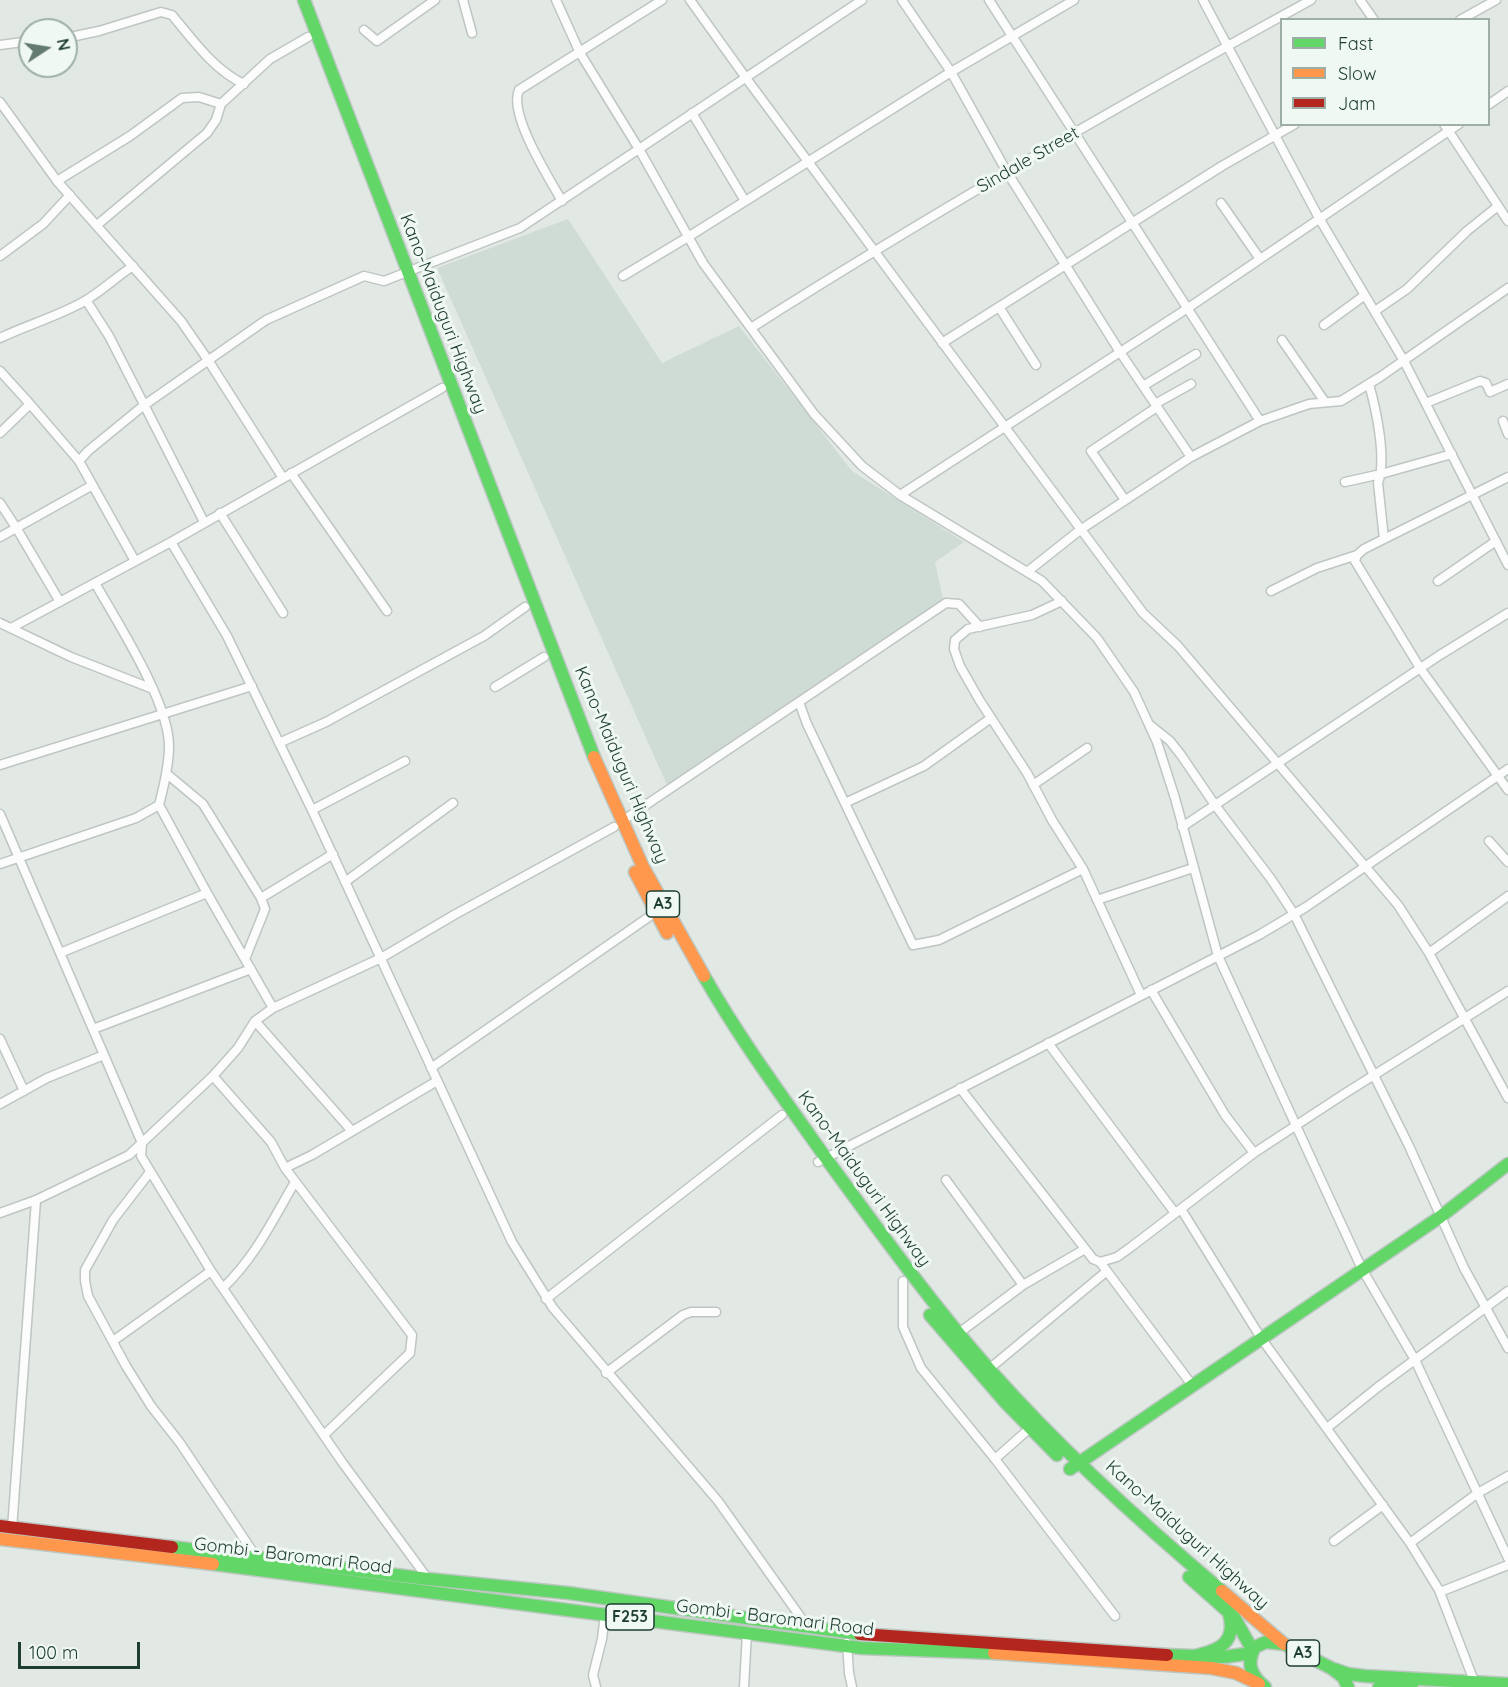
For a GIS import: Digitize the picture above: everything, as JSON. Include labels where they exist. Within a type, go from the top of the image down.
[{"type":"main road","name":"Kano-Maiduguri Highway","points":[[294,0],[618,824],[656,912],[722,1026],[783,1115],[989,1369],[1074,1465],[1160,1551],[1227,1611],[1240,1626],[1252,1652]]},
{"type":"main road","name":"Kano-Maiduguri Highway","points":[[304,0],[442,388],[590,773],[719,1002],[903,1281],[981,1376],[1030,1428],[1284,1644]]},
{"type":"main road","points":[[1074,1465],[1440,1217],[1508,1164]]},
{"type":"main road","name":"Gombi - Baromari Road","points":[[6,1527],[257,1558],[293,1568],[807,1642],[847,1647],[960,1651],[1203,1667],[1236,1673],[1262,1685]]},
{"type":"main road","name":"Gombi - Baromari Road","points":[[0,1539],[568,1593],[848,1633],[1189,1657],[1224,1657],[1252,1652]]},
{"type":"main road","points":[[1189,1657],[1215,1650],[1226,1642],[1232,1631],[1227,1611]]},
{"type":"main road","name":"A3","points":[[1262,1685],[1250,1669],[1252,1652],[1255,1647],[1266,1642],[1284,1644],[1331,1668],[1343,1677],[1348,1687]]},
{"type":"main road","points":[[1331,1668],[1348,1674],[1365,1676],[1508,1684]]},
{"type":"main road","points":[[1379,1687],[1412,1687]]},
{"type":"street","points":[[364,30],[377,41],[435,0]]},
{"type":"street","points":[[463,0],[472,33]]},
{"type":"street","points":[[556,0],[580,52],[639,149],[703,263],[814,414],[862,466],[900,495],[1042,581],[1097,638],[1134,692],[1157,742],[1172,786],[1218,956],[1362,1269],[1415,1360],[1508,1558]]},
{"type":"street","points":[[562,201],[532,149],[517,106],[516,96],[519,90],[662,0]]},
{"type":"street","points":[[690,0],[1143,613],[1178,646],[1398,905],[1429,953],[1508,1098]]},
{"type":"street","points":[[79,461],[143,406],[266,320],[364,276],[384,281],[520,228],[862,0]]},
{"type":"street","points":[[902,0],[951,72],[1007,172],[1120,352],[1191,457]]},
{"type":"street","points":[[989,0],[1260,421]]},
{"type":"street","points":[[623,276],[951,72],[1074,0]]},
{"type":"street","points":[[1203,0],[1229,45],[1319,218],[1404,361],[1508,565]]},
{"type":"street","name":"Sindale Street","points":[[751,328],[874,250],[1074,132],[1311,0]]},
{"type":"street","points":[[1360,0],[1373,18]]},
{"type":"street","points":[[1464,18],[1496,0]]},
{"type":"street","points":[[78,35],[161,12],[172,15],[220,69],[230,78],[244,84]]},
{"type":"street","points":[[97,225],[207,133],[216,120],[221,104],[270,59],[308,37]]},
{"type":"street","points":[[0,45],[18,43]]},
{"type":"street","points":[[1490,104],[1508,92]]},
{"type":"street","points":[[57,181],[130,136],[182,98],[199,97],[221,104]]},
{"type":"street","points":[[0,102],[57,181],[181,321],[283,478]]},
{"type":"street","points":[[692,113],[745,201]]},
{"type":"street","points":[[942,343],[1222,166],[1292,126]]},
{"type":"street","points":[[900,495],[1188,308],[1446,128],[1508,221]]},
{"type":"street","points":[[0,256],[43,224],[70,195]]},
{"type":"street","points":[[1221,203],[1260,259]]},
{"type":"street","points":[[1375,311],[1407,289],[1467,231],[1498,206]]},
{"type":"street","points":[[0,338],[37,321],[57,315],[86,300],[133,266]]},
{"type":"street","points":[[1027,572],[1080,530],[1191,457],[1260,421],[1309,404],[1341,401],[1404,361],[1508,288]]},
{"type":"street","points":[[1324,325],[1365,295]]},
{"type":"street","points":[[86,300],[109,336],[204,522]]},
{"type":"street","points":[[999,307],[1036,365]]},
{"type":"street","points":[[1282,340],[1326,402]]},
{"type":"street","points":[[1143,386],[1196,354]]},
{"type":"street","points":[[0,371],[79,461],[135,561]]},
{"type":"street","points":[[1426,403],[1480,381],[1486,383],[1490,392],[1508,384]]},
{"type":"street","points":[[1125,500],[1091,451],[1191,384]]},
{"type":"street","points":[[1369,384],[1379,424],[1381,474],[1378,483],[1384,538]]},
{"type":"street","points":[[11,628],[171,542],[442,388]]},
{"type":"street","points":[[0,433],[30,404]]},
{"type":"street","points":[[1503,422],[1508,434]]},
{"type":"street","points":[[1345,482],[1452,454]]},
{"type":"street","points":[[291,473],[387,611]]},
{"type":"street","points":[[1271,591],[1317,568],[1357,555],[1384,538],[1508,477]]},
{"type":"street","points":[[0,537],[91,486]]},
{"type":"street","points":[[0,503],[60,602]]},
{"type":"street","points":[[220,513],[283,613]]},
{"type":"street","points":[[1438,581],[1496,541]]},
{"type":"street","points":[[171,542],[227,636],[252,686],[333,854],[512,1242],[546,1299],[606,1373],[718,1501],[809,1627],[807,1642]]},
{"type":"street","points":[[1357,555],[1355,561],[1357,567],[1420,668],[1508,790]]},
{"type":"street","points":[[95,583],[130,643],[163,714],[169,744],[167,774],[159,805],[273,1008]]},
{"type":"street","points":[[1062,601],[1032,615],[961,633],[955,640],[954,649],[960,666],[1083,869],[1141,995]]},
{"type":"street","points":[[0,1213],[36,1200],[129,1155],[213,1076],[238,1048],[255,1021],[273,1008],[381,958],[618,824],[946,603],[959,604],[980,627]]},
{"type":"street","points":[[279,743],[326,722],[476,640],[525,607]]},
{"type":"street","points":[[1182,827],[1420,668],[1508,613]]},
{"type":"street","points":[[0,623],[71,657],[153,689]]},
{"type":"street","points":[[495,687],[544,657]]},
{"type":"street","points":[[0,765],[252,686]]},
{"type":"street","points":[[799,702],[807,724],[913,945],[939,940],[1083,869]]},
{"type":"street","points":[[845,803],[924,766],[991,718]]},
{"type":"street","points":[[1148,723],[1170,741],[1294,914],[1375,1075],[1485,1309],[1508,1348]]},
{"type":"street","points":[[1033,785],[1087,748]]},
{"type":"street","points":[[312,810],[405,761]]},
{"type":"street","points":[[821,1159],[1259,935],[1367,866],[1508,769]]},
{"type":"street","points":[[167,774],[203,804],[261,898],[265,909],[245,959]]},
{"type":"street","points":[[345,882],[453,803]]},
{"type":"street","points":[[0,864],[136,818],[159,805]]},
{"type":"street","points":[[0,814],[142,1143],[141,1156],[211,1271],[428,1580]]},
{"type":"street","points":[[1489,841],[1508,862]]},
{"type":"street","points":[[261,898],[333,854]]},
{"type":"street","points":[[1097,900],[1193,868]]},
{"type":"street","points":[[60,953],[207,893]]},
{"type":"street","points":[[1429,953],[1508,896]]},
{"type":"street","points":[[431,1068],[656,912]]},
{"type":"street","points":[[93,1029],[250,969]]},
{"type":"street","points":[[1151,990],[1225,1115],[1254,1154]]},
{"type":"street","points":[[1100,1262],[1117,1257],[1254,1154],[1508,991]]},
{"type":"street","points":[[255,1021],[352,1131]]},
{"type":"street","points":[[0,1039],[24,1091]]},
{"type":"street","points":[[1048,1043],[1178,1211],[1261,1338],[1410,1543],[1440,1592],[1474,1681]]},
{"type":"street","points":[[0,1104],[47,1078],[104,1055]]},
{"type":"street","points":[[213,1076],[271,1142],[295,1182],[412,1335],[410,1353],[324,1435]]},
{"type":"street","points":[[285,1168],[312,1155],[437,1081]]},
{"type":"street","points":[[960,1088],[1093,1259],[1100,1262],[1192,1385]]},
{"type":"street","points":[[546,1299],[783,1115]]},
{"type":"street","points":[[150,1172],[113,1220],[85,1270],[88,1296],[151,1406],[180,1443],[257,1558]]},
{"type":"street","points":[[945,1180],[1023,1285]]},
{"type":"street","points":[[223,1288],[254,1253],[295,1182]]},
{"type":"street","points":[[6,1527],[36,1200]]},
{"type":"street","points":[[959,1333],[1023,1285],[1085,1249]]},
{"type":"street","points":[[112,1341],[211,1271]]},
{"type":"street","points":[[989,1369],[1107,1271]]},
{"type":"street","points":[[903,1281],[903,1327],[921,1368],[1115,1616]]},
{"type":"street","points":[[1327,1428],[1378,1387],[1508,1291]]},
{"type":"street","points":[[606,1373],[683,1315],[691,1312],[716,1312]]},
{"type":"street","points":[[995,1460],[1030,1428]]},
{"type":"street","points":[[1410,1543],[1478,1493],[1508,1476]]},
{"type":"street","points":[[1334,1541],[1383,1505]]},
{"type":"street","points":[[1440,1592],[1508,1565]]},
{"type":"street","points":[[596,1687],[593,1675],[602,1639],[605,1614]]},
{"type":"street","points":[[744,1687],[747,1633]]},
{"type":"street","points":[[848,1633],[847,1647],[852,1687]]},
{"type":"shaded area","points":[[568,219],[662,363],[739,326],[852,471],[964,542],[935,562],[944,604],[667,785],[437,268]]},
{"type":"traffic: fast","points":[[304,0],[594,757]]},
{"type":"traffic: fast","points":[[704,976],[748,1047],[828,1161],[906,1267],[989,1369],[1072,1456],[1131,1512],[1222,1591]]},
{"type":"traffic: fast","points":[[1070,1469],[1440,1217],[1508,1164]]},
{"type":"traffic: fast","points":[[930,1315],[1006,1403],[1057,1455]]},
{"type":"traffic: fast","points":[[172,1547],[428,1579],[568,1593],[860,1634]]},
{"type":"traffic: fast","points":[[213,1564],[861,1648],[994,1653]]},
{"type":"traffic: fast","points":[[1189,1577],[1234,1617],[1253,1651]]},
{"type":"traffic: fast","points":[[1189,1657],[1207,1653],[1227,1640],[1231,1625],[1229,1614]]},
{"type":"traffic: fast","points":[[1265,1687],[1253,1674],[1251,1658],[1255,1647],[1266,1642],[1284,1644],[1331,1668],[1343,1677],[1348,1687]]},
{"type":"traffic: fast","points":[[1167,1655],[1224,1657],[1252,1653]]},
{"type":"traffic: fast","points":[[1334,1669],[1365,1676],[1508,1684]]},
{"type":"traffic: fast","points":[[1379,1687],[1395,1685],[1412,1687]]},
{"type":"traffic: slow","points":[[594,757],[643,867],[704,976]]},
{"type":"traffic: slow","points":[[635,872],[667,933]]},
{"type":"traffic: slow","points":[[0,1539],[213,1564]]},
{"type":"traffic: slow","points":[[1222,1591],[1284,1644]]},
{"type":"traffic: slow","points":[[994,1653],[1211,1668],[1236,1673],[1259,1684]]},
{"type":"traffic: jam","points":[[0,1526],[172,1547]]},
{"type":"traffic: jam","points":[[860,1634],[1167,1655]]}]
